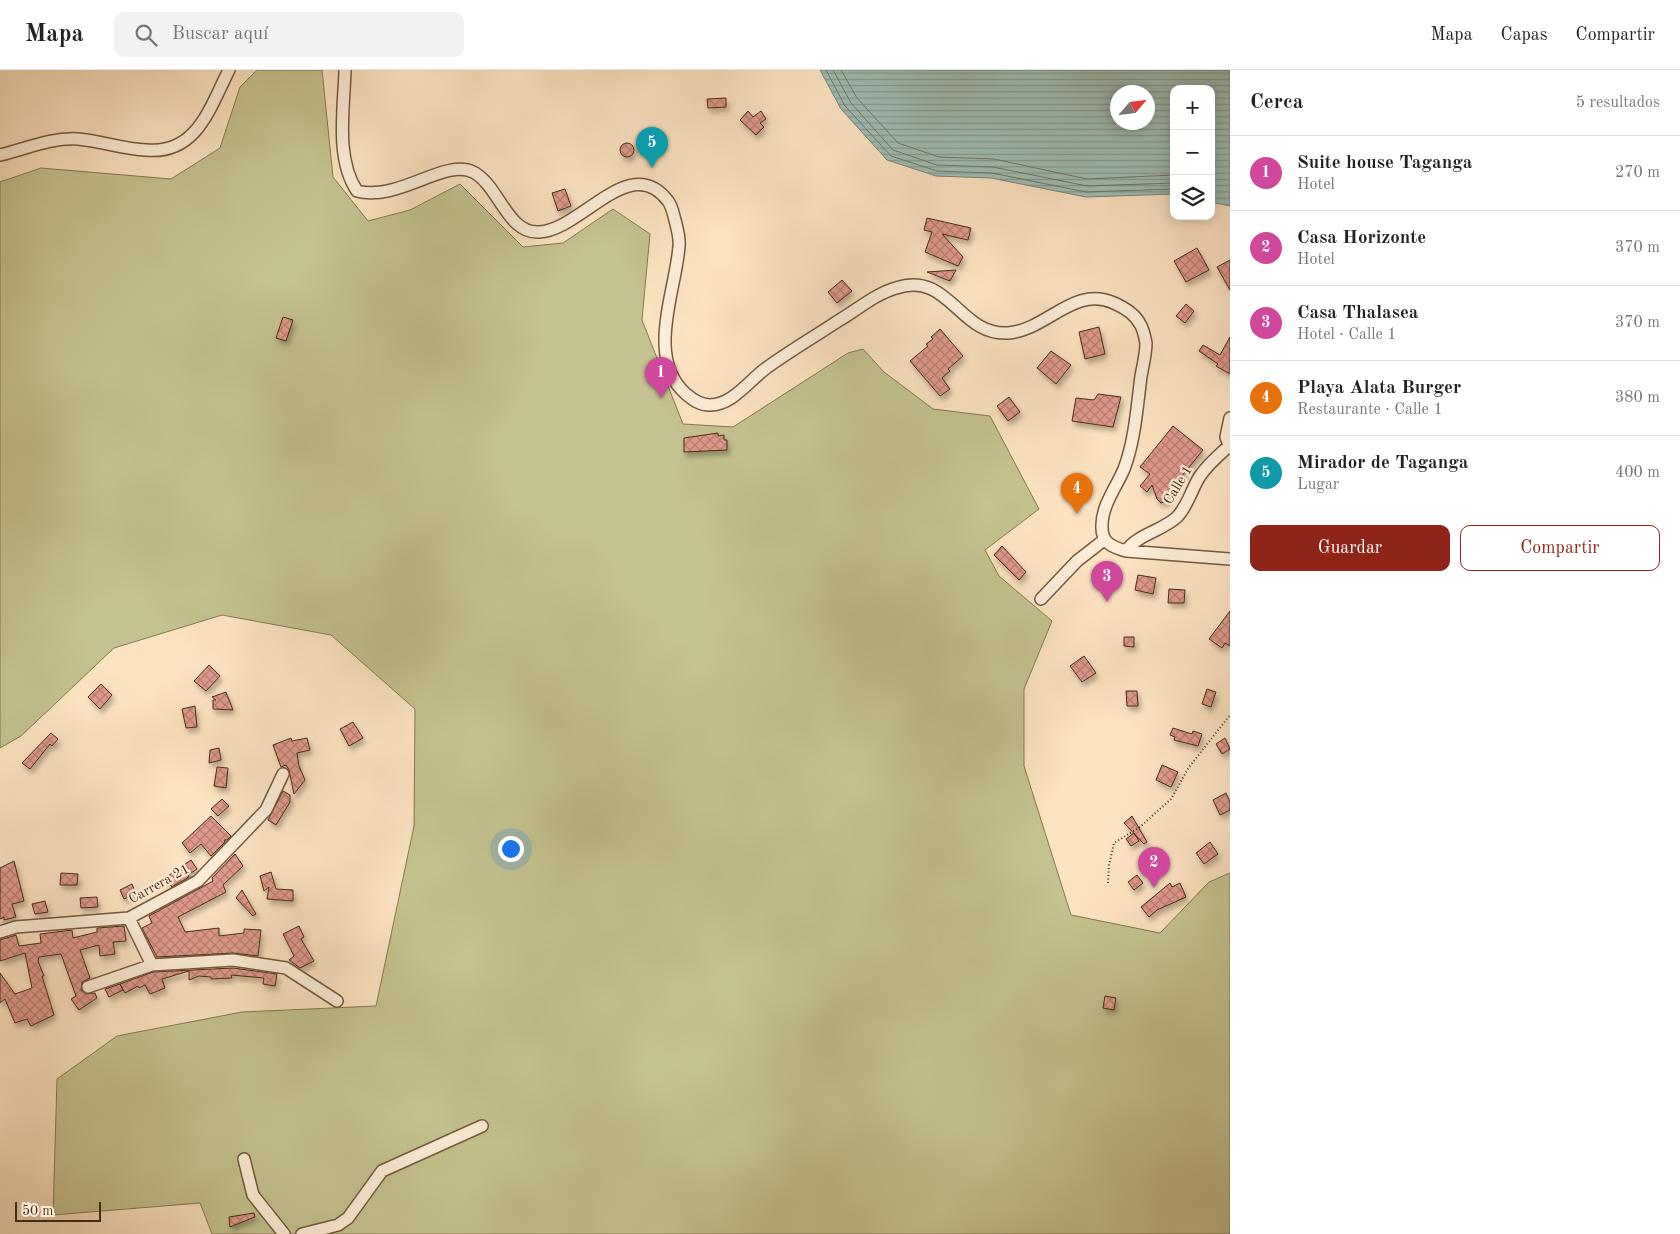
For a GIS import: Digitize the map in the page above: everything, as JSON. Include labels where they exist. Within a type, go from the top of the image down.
[{"type":"street","points":[[0,155],[54,140],[77,139],[146,151],[163,150],[181,145],[194,134],[204,119],[230,70]]},
{"type":"street","points":[[345,70],[343,152],[348,177],[357,191],[372,195],[390,192],[454,168],[471,170],[484,180],[516,223],[528,232],[544,232],[564,223],[622,188],[640,183],[654,187],[671,204],[680,243],[666,333],[666,356],[671,374],[681,390],[694,401],[708,405],[722,403],[764,369],[875,298],[897,287],[919,284],[936,290],[982,328],[1008,333],[1030,326],[1081,299],[1099,298],[1129,311],[1140,324],[1146,343],[1134,432],[1125,467],[1104,511],[1102,525],[1104,540],[1111,547],[1126,551],[1230,559]]},
{"type":"street","name":"Calle 1","points":[[1126,551],[1135,541],[1170,523],[1179,515],[1200,476],[1212,461],[1230,446],[1226,436],[1230,418]]},
{"type":"street","points":[[1041,599],[1078,561],[1104,540]]},
{"type":"street","name":"Carrera 21","points":[[0,932],[16,927],[129,918],[198,881],[266,810],[284,774]]},
{"type":"street","points":[[129,918],[152,965]]},
{"type":"street","points":[[88,987],[152,965],[233,960],[286,968],[337,1001]]},
{"type":"street","points":[[302,1234],[338,1225],[348,1218],[382,1171],[482,1126]]},
{"type":"street","points":[[244,1159],[253,1195],[284,1234]]},
{"type":"path","points":[[1108,883],[1108,865],[1114,843],[1140,827],[1171,799],[1189,767],[1230,715]]},
{"type":"shaded area","points":[[257,70],[322,70],[333,177],[368,221],[410,210],[460,184],[523,247],[563,243],[613,209],[650,234],[642,320],[683,424],[733,427],[848,353],[863,349],[884,372],[933,409],[990,416],[1039,509],[985,550],[999,576],[1052,621],[1024,689],[1024,766],[1071,915],[1160,933],[1209,882],[1230,873],[1230,1234],[212,1234],[200,1203],[53,1215],[57,1079],[117,1036],[242,1012],[376,1006],[414,826],[415,709],[331,635],[222,615],[114,648],[21,736],[0,748],[0,182],[41,168],[171,179],[220,148],[240,87]]},
{"type":"water","points":[[820,70],[1230,70],[1230,206],[1215,203],[1215,85],[1170,85],[1170,194],[1086,197],[991,178],[936,176],[887,160],[841,109]]},
{"type":"building","points":[[726,98],[726,107],[708,108],[707,99]]},
{"type":"building","points":[[748,111],[753,117],[761,111],[766,119],[760,123],[764,127],[756,135],[740,120]]},
{"type":"building","points":[[627,143],[632,145],[634,150],[632,155],[627,157],[622,155],[620,150],[622,145]]},
{"type":"building","points":[[565,189],[571,206],[558,211],[552,193]]},
{"type":"building","points":[[927,218],[971,228],[968,240],[942,234],[963,257],[958,266],[925,252],[932,232],[924,230]]},
{"type":"building","points":[[1197,248],[1209,270],[1186,282],[1174,261]]},
{"type":"building","points":[[1230,260],[1230,290],[1217,267]]},
{"type":"building","points":[[956,270],[950,281],[927,272]]},
{"type":"building","points":[[842,280],[852,291],[837,303],[828,292]]},
{"type":"building","points":[[1186,304],[1194,311],[1185,323],[1176,316]]},
{"type":"building","points":[[283,317],[293,320],[286,341],[276,338]]},
{"type":"building","points":[[1099,327],[1105,354],[1085,359],[1079,332]]},
{"type":"building","points":[[940,329],[963,356],[948,369],[950,371],[942,378],[950,389],[940,396],[910,361],[928,346],[926,344],[933,339],[931,337]]},
{"type":"building","points":[[1230,337],[1230,374],[1216,366],[1218,364],[1199,351],[1203,345],[1220,355]]},
{"type":"building","points":[[1051,351],[1071,365],[1056,384],[1037,368]]},
{"type":"building","points":[[1098,394],[1121,397],[1113,427],[1072,421],[1076,398],[1094,400]]},
{"type":"building","points":[[1009,397],[1020,412],[1008,421],[997,406]]},
{"type":"building","points":[[1173,426],[1203,450],[1169,492],[1167,501],[1161,503],[1157,499],[1152,485],[1147,492],[1140,486],[1150,474],[1140,467]]},
{"type":"building","points":[[718,433],[718,436],[724,435],[724,440],[727,440],[727,450],[684,452],[684,438]]},
{"type":"building","points":[[1002,546],[1026,572],[1019,580],[994,555]]},
{"type":"building","points":[[1138,575],[1156,578],[1153,594],[1135,590]]},
{"type":"building","points":[[1169,589],[1185,590],[1184,603],[1168,603]]},
{"type":"building","points":[[1230,611],[1230,646],[1225,643],[1222,648],[1209,639]]},
{"type":"building","points":[[1124,637],[1134,637],[1134,647],[1124,646]]},
{"type":"building","points":[[1084,656],[1096,673],[1082,682],[1070,666]]},
{"type":"building","points":[[209,665],[220,676],[206,691],[194,681]]},
{"type":"building","points":[[101,684],[112,695],[100,709],[88,697]]},
{"type":"building","points":[[1207,689],[1216,692],[1211,707],[1202,704]]},
{"type":"building","points":[[1126,691],[1137,691],[1138,706],[1127,706]]},
{"type":"building","points":[[226,692],[233,710],[213,709],[213,700],[216,700],[212,697]]},
{"type":"building","points":[[195,706],[197,727],[186,728],[182,709]]},
{"type":"building","points":[[353,722],[363,738],[349,746],[340,729]]},
{"type":"building","points":[[1173,728],[1192,734],[1193,731],[1202,734],[1198,746],[1174,740],[1175,737],[1170,735]]},
{"type":"building","points":[[51,733],[58,739],[52,746],[50,744],[30,769],[22,763]]},
{"type":"building","points":[[291,738],[292,741],[307,738],[310,750],[297,753],[299,766],[305,780],[294,794],[289,770],[286,765],[281,767],[273,745]]},
{"type":"building","points":[[1225,738],[1230,749],[1222,754],[1216,744]]},
{"type":"building","points":[[219,748],[221,760],[209,763],[210,750]]},
{"type":"building","points":[[1162,765],[1178,772],[1171,787],[1156,780]]},
{"type":"building","points":[[217,767],[228,768],[226,788],[214,786]]},
{"type":"building","points":[[283,791],[290,795],[290,802],[276,825],[268,820]]},
{"type":"building","points":[[1226,793],[1230,802],[1230,810],[1220,815],[1213,800]]},
{"type":"building","points":[[222,799],[229,806],[218,816],[211,809]]},
{"type":"building","points":[[211,816],[231,836],[224,840],[225,842],[211,856],[201,844],[190,853],[182,843]]},
{"type":"building","points":[[1132,816],[1147,842],[1144,844],[1124,823]]},
{"type":"building","points":[[1134,833],[1139,841],[1131,846],[1126,839]]},
{"type":"building","points":[[1210,842],[1218,854],[1204,864],[1196,853]]},
{"type":"building","points":[[235,854],[243,866],[223,885],[226,892],[178,917],[185,932],[219,928],[219,936],[244,933],[244,929],[261,930],[258,956],[233,953],[157,957],[142,928],[152,923],[149,916],[213,881],[212,878]]},
{"type":"building","points":[[191,860],[197,869],[188,875],[189,877],[172,887],[165,878]]},
{"type":"building","points":[[14,861],[24,901],[12,904],[16,917],[4,920],[4,917],[0,919],[0,868]]},
{"type":"building","points":[[271,872],[276,889],[293,890],[293,901],[267,899],[269,887],[264,891],[260,876]]},
{"type":"building","points":[[61,873],[78,874],[77,885],[60,885]]},
{"type":"building","points":[[1137,875],[1143,883],[1134,890],[1128,882]]},
{"type":"building","points":[[1170,883],[1172,887],[1180,883],[1186,897],[1157,910],[1149,917],[1141,907]]},
{"type":"building","points":[[132,884],[136,894],[124,899],[120,890]]},
{"type":"building","points":[[242,890],[256,914],[253,916],[236,898]]},
{"type":"building","points":[[97,897],[98,907],[81,908],[80,898]]},
{"type":"building","points":[[45,901],[48,912],[35,914],[32,904]]},
{"type":"building","points":[[124,926],[126,941],[113,942],[115,954],[100,956],[99,945],[80,950],[90,978],[82,982],[81,990],[87,994],[95,993],[97,998],[79,1010],[71,999],[76,996],[61,954],[39,957],[38,961],[54,1015],[31,1026],[27,1019],[15,1023],[5,999],[0,1003],[0,973],[15,994],[32,988],[25,953],[0,961],[0,940],[16,935],[19,946],[41,943],[40,934],[72,930],[73,938],[97,932],[97,928]]},
{"type":"building","points":[[299,926],[304,937],[301,939],[314,961],[300,968],[289,960],[294,956],[283,934]]},
{"type":"building","points":[[233,968],[277,974],[275,986],[263,984],[264,978],[231,975],[232,978],[211,979],[211,977],[199,976],[189,980],[189,971],[162,979],[165,988],[150,994],[145,985],[139,988],[138,986],[125,993],[120,984],[153,972]]},
{"type":"building","points":[[120,984],[123,990],[109,997],[105,989]]},
{"type":"building","points":[[1105,996],[1116,998],[1114,1010],[1103,1008]]},
{"type":"building","points":[[254,1213],[255,1217],[230,1227],[229,1217]]},
{"type":"place","name":"Mirador de Taganga","points":[[652,168]]},
{"type":"place","name":"Suite house Taganga","points":[[661,398]]},
{"type":"place","name":"Playa Alata Burger","points":[[1077,514]]},
{"type":"place","name":"Casa Thalasea","points":[[1107,602]]},
{"type":"place","name":"Casa Horizonte","points":[[1154,888]]}]
